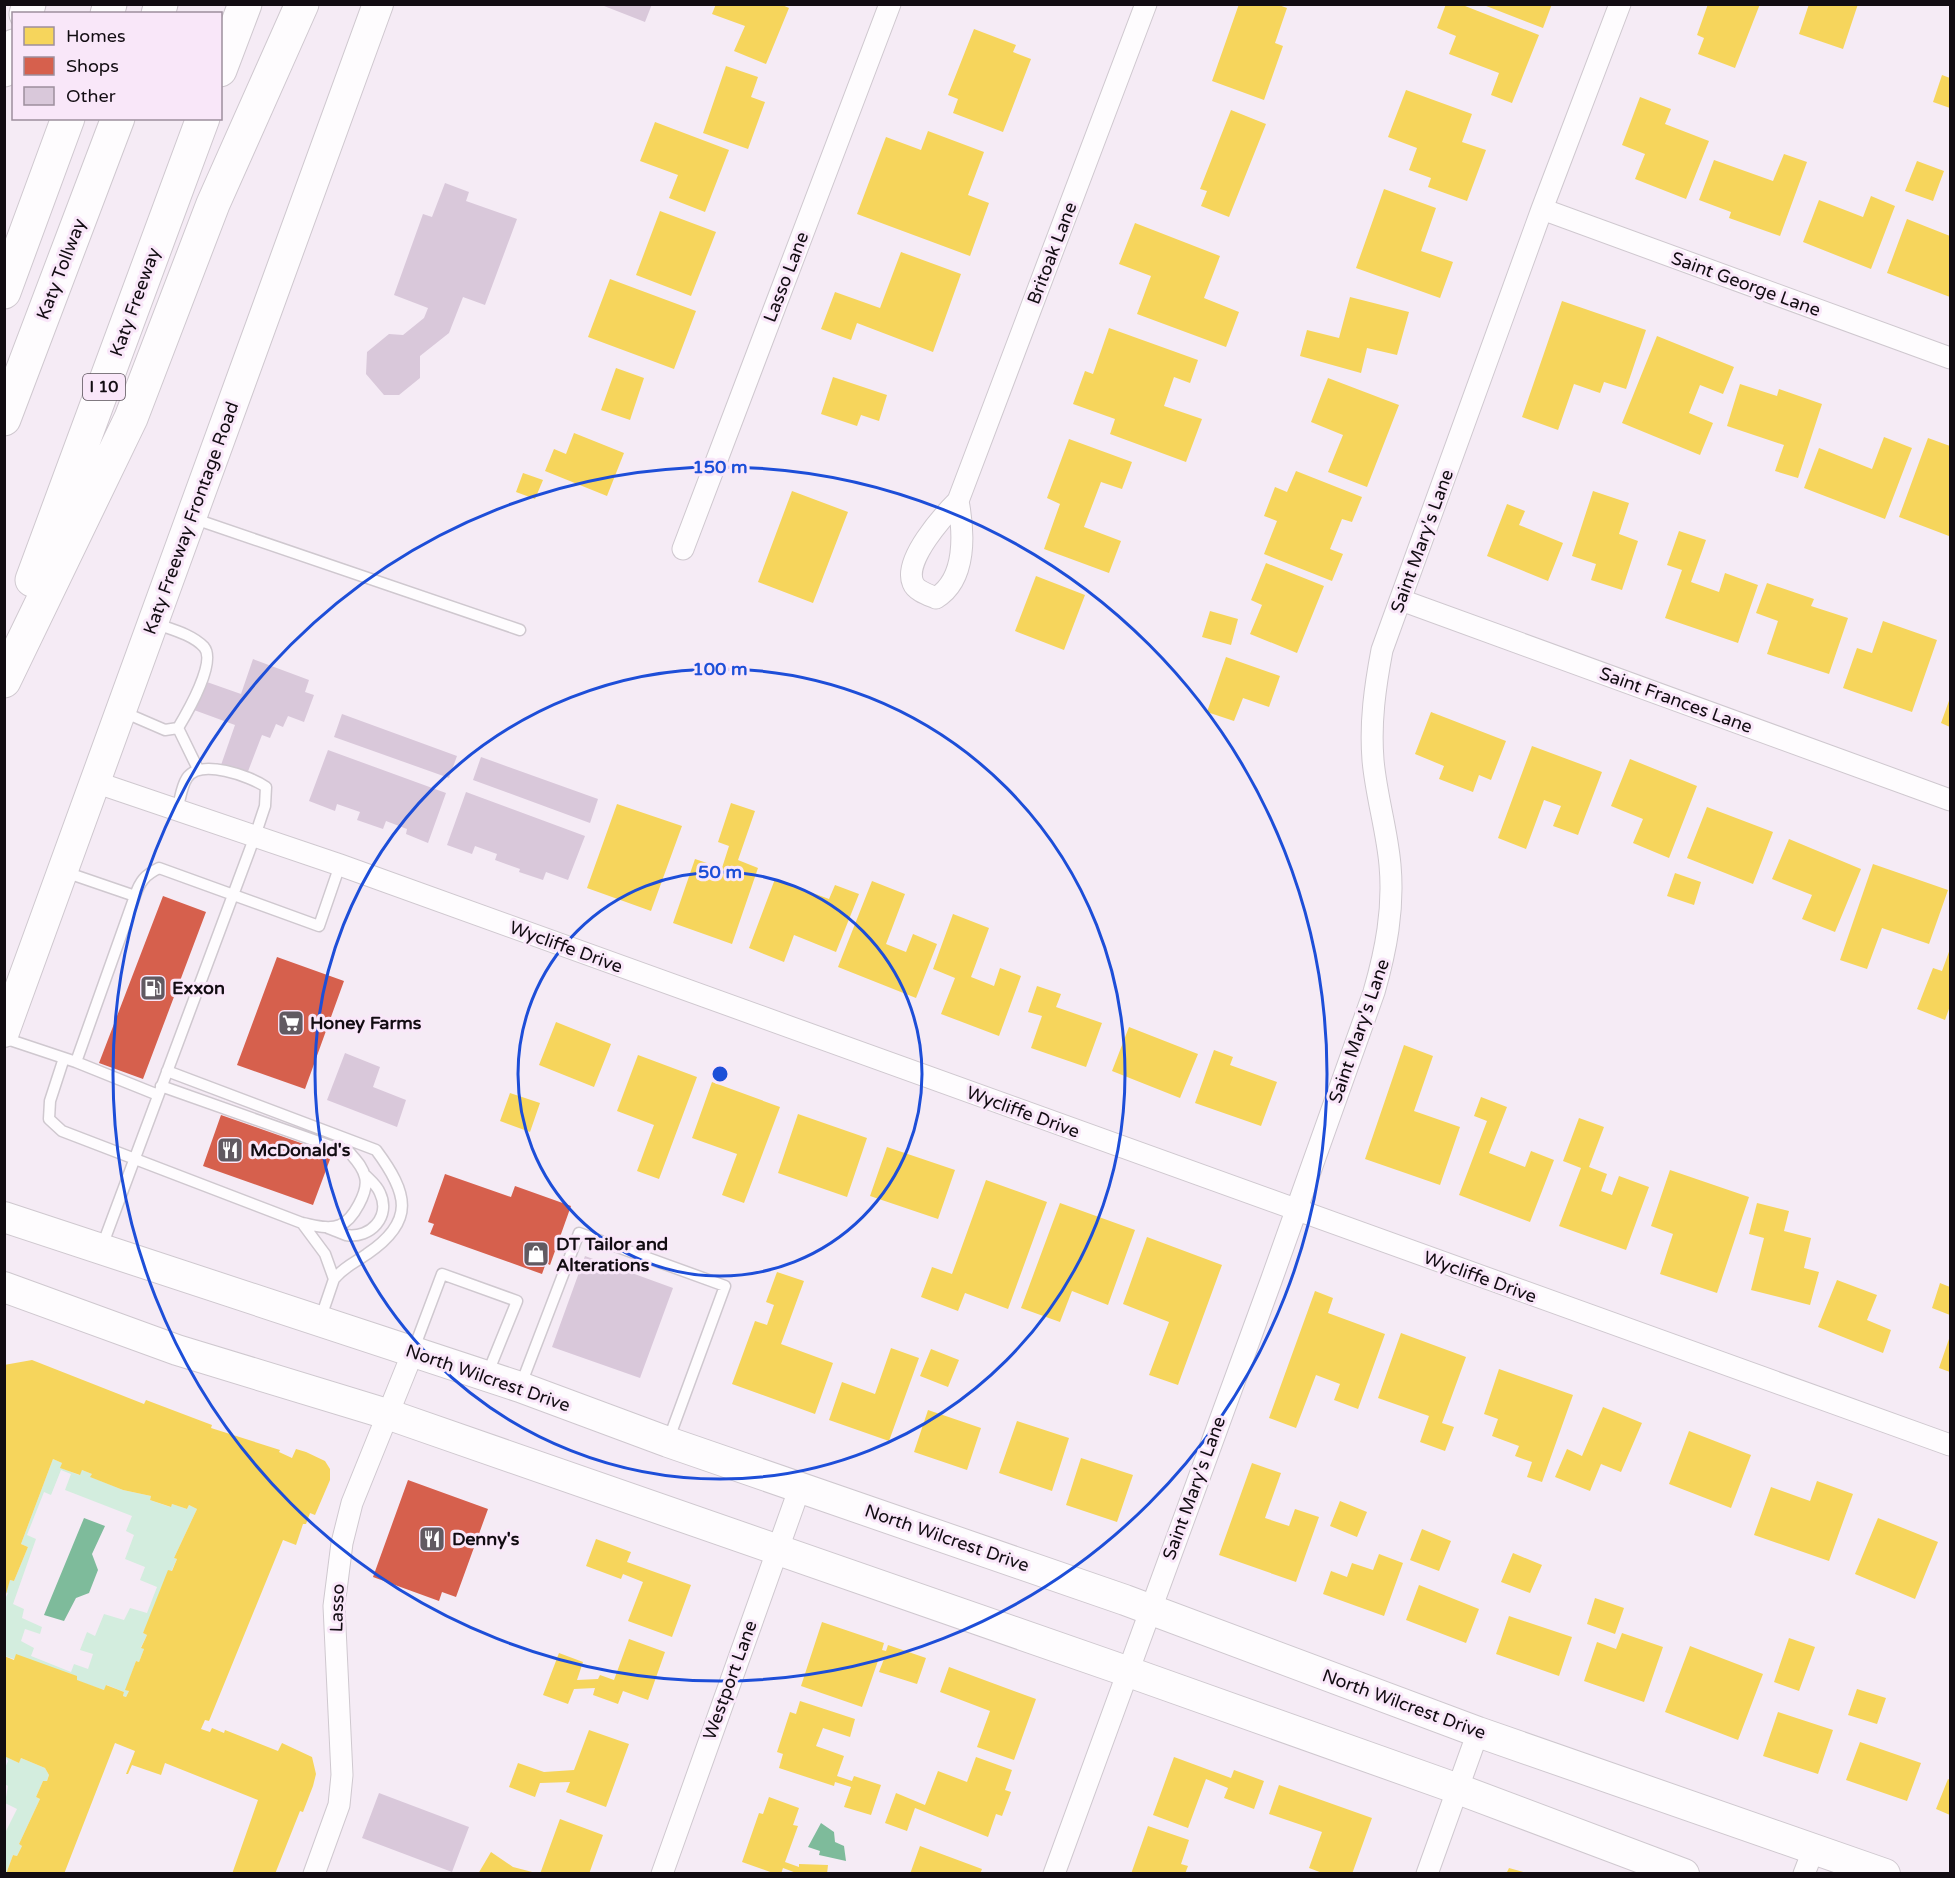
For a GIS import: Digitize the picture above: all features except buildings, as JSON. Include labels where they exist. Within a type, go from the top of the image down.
[{"type":"highway","points":[[222,65],[245,4]]},
{"type":"highway","points":[[4,681],[131,418],[213,204],[302,4]]},
{"type":"highway","points":[[4,70],[12,51]]},
{"type":"highway","points":[[4,292],[67,120]]},
{"type":"highway","name":"Katy Tollway","points":[[4,419],[117,120]]},
{"type":"highway","name":"Katy Freeway","points":[[4,655],[202,120]]},
{"type":"main road","name":"Katy Freeway Frontage Road","points":[[4,1032],[378,4]]},
{"type":"main road","name":"North Wilcrest Drive","points":[[4,1217],[520,1387],[668,1442],[1149,1608],[1478,1732],[1809,1861],[1885,1874]]},
{"type":"main road","points":[[4,1287],[177,1350],[387,1414],[1126,1671],[1458,1789],[1684,1874]]},
{"type":"street","name":"Lasso Lane","points":[[683,549],[890,4]]},
{"type":"street","name":"Britoak Lane","points":[[958,501],[1146,4]]},
{"type":"street","name":"Saint Mary's Lane","points":[[1054,1874],[1374,992],[1386,949],[1391,904],[1390,864],[1373,761],[1372,708],[1382,650],[1542,209],[1620,4]]},
{"type":"street","name":"Saint George Lane","points":[[1542,209],[1950,358]]},
{"type":"street","name":"Saint Frances Lane","points":[[1401,600],[1950,800]]},
{"type":"street","name":"Wycliffe Drive","points":[[95,782],[340,865],[1950,1445]]},
{"type":"street","name":"Lasso","points":[[314,1874],[339,1805],[342,1775],[334,1606],[342,1544],[352,1503],[413,1352]]},
{"type":"street","name":"Westport Lane","points":[[662,1874],[800,1487]]},
{"type":"street","points":[[1427,1874],[1478,1732]]},
{"type":"lane","points":[[191,518],[520,630]]},
{"type":"lane","points":[[121,711],[165,730],[178,728],[192,705],[209,659],[206,648],[193,638],[153,623]]},
{"type":"lane","points":[[178,728],[198,769]]},
{"type":"lane","points":[[101,1249],[255,836],[265,806],[266,787],[215,768],[198,769],[187,778],[177,810]]},
{"type":"lane","points":[[76,1062],[140,882],[147,874],[159,868],[319,926],[340,865]]},
{"type":"lane","points":[[63,871],[135,896]]},
{"type":"lane","points":[[4,1038],[350,1153],[380,1192],[384,1207],[380,1222],[364,1234],[347,1235],[328,1228],[302,1223],[62,1131],[49,1119],[50,1101],[64,1058]]},
{"type":"lane","points":[[167,1071],[376,1150],[395,1175],[402,1200],[401,1219],[382,1243],[365,1256],[347,1264],[334,1279],[320,1321]]},
{"type":"lane","points":[[328,1228],[342,1225],[357,1208],[364,1190],[364,1174]]},
{"type":"lane","points":[[302,1223],[325,1254],[334,1279]]},
{"type":"lane","points":[[520,1387],[579,1233],[725,1286],[668,1442]]},
{"type":"lane","points":[[413,1352],[442,1274],[517,1301],[487,1376]]},
{"type":"shaded area","points":[[53,1459],[62,1463],[61,1468],[79,1475],[82,1470],[92,1474],[91,1477],[123,1490],[151,1496],[150,1500],[170,1507],[172,1504],[187,1509],[189,1505],[197,1509],[143,1633],[147,1635],[141,1647],[144,1649],[139,1662],[136,1661],[126,1689],[129,1691],[126,1697],[123,1696],[124,1692],[107,1685],[104,1690],[5,1656],[4,1601],[8,1593],[5,1592],[10,1580],[14,1581],[28,1547],[21,1544]],"holes":[[[61,1470],[71,1474],[65,1490],[132,1516],[126,1531],[134,1535],[125,1559],[145,1567],[140,1580],[157,1587],[147,1613],[130,1608],[124,1620],[104,1614],[95,1636],[87,1632],[80,1650],[93,1654],[88,1669],[74,1664],[71,1672],[31,1656],[34,1648],[21,1641],[25,1629],[40,1634],[42,1627],[22,1618],[24,1609],[13,1604],[36,1539],[27,1535],[44,1492],[51,1495]]]},
{"type":"shaded area","points":[[84,1518],[105,1526],[92,1554],[98,1570],[89,1593],[76,1598],[64,1621],[44,1615]]},
{"type":"shaded area","points":[[5,1756],[19,1763],[21,1758],[45,1768],[49,1775],[47,1781],[43,1781],[36,1797],[40,1799],[19,1844],[22,1846],[17,1856],[13,1855],[6,1874],[4,1835],[17,1809],[5,1803],[8,1786],[5,1784],[5,1768],[8,1761]]},
{"type":"shaded area","points":[[821,1823],[834,1832],[835,1842],[844,1846],[846,1861],[819,1855],[820,1851],[808,1847]]},
{"type":"place","name":"Exxon","points":[[153,988]]},
{"type":"place","name":"Honey Farms","points":[[291,1023]]},
{"type":"place","name":"McDonald's","points":[[230,1150]]},
{"type":"place","name":"DT Tailor and Alterations","points":[[536,1254]]},
{"type":"place","name":"Denny's","points":[[432,1539]]}]
